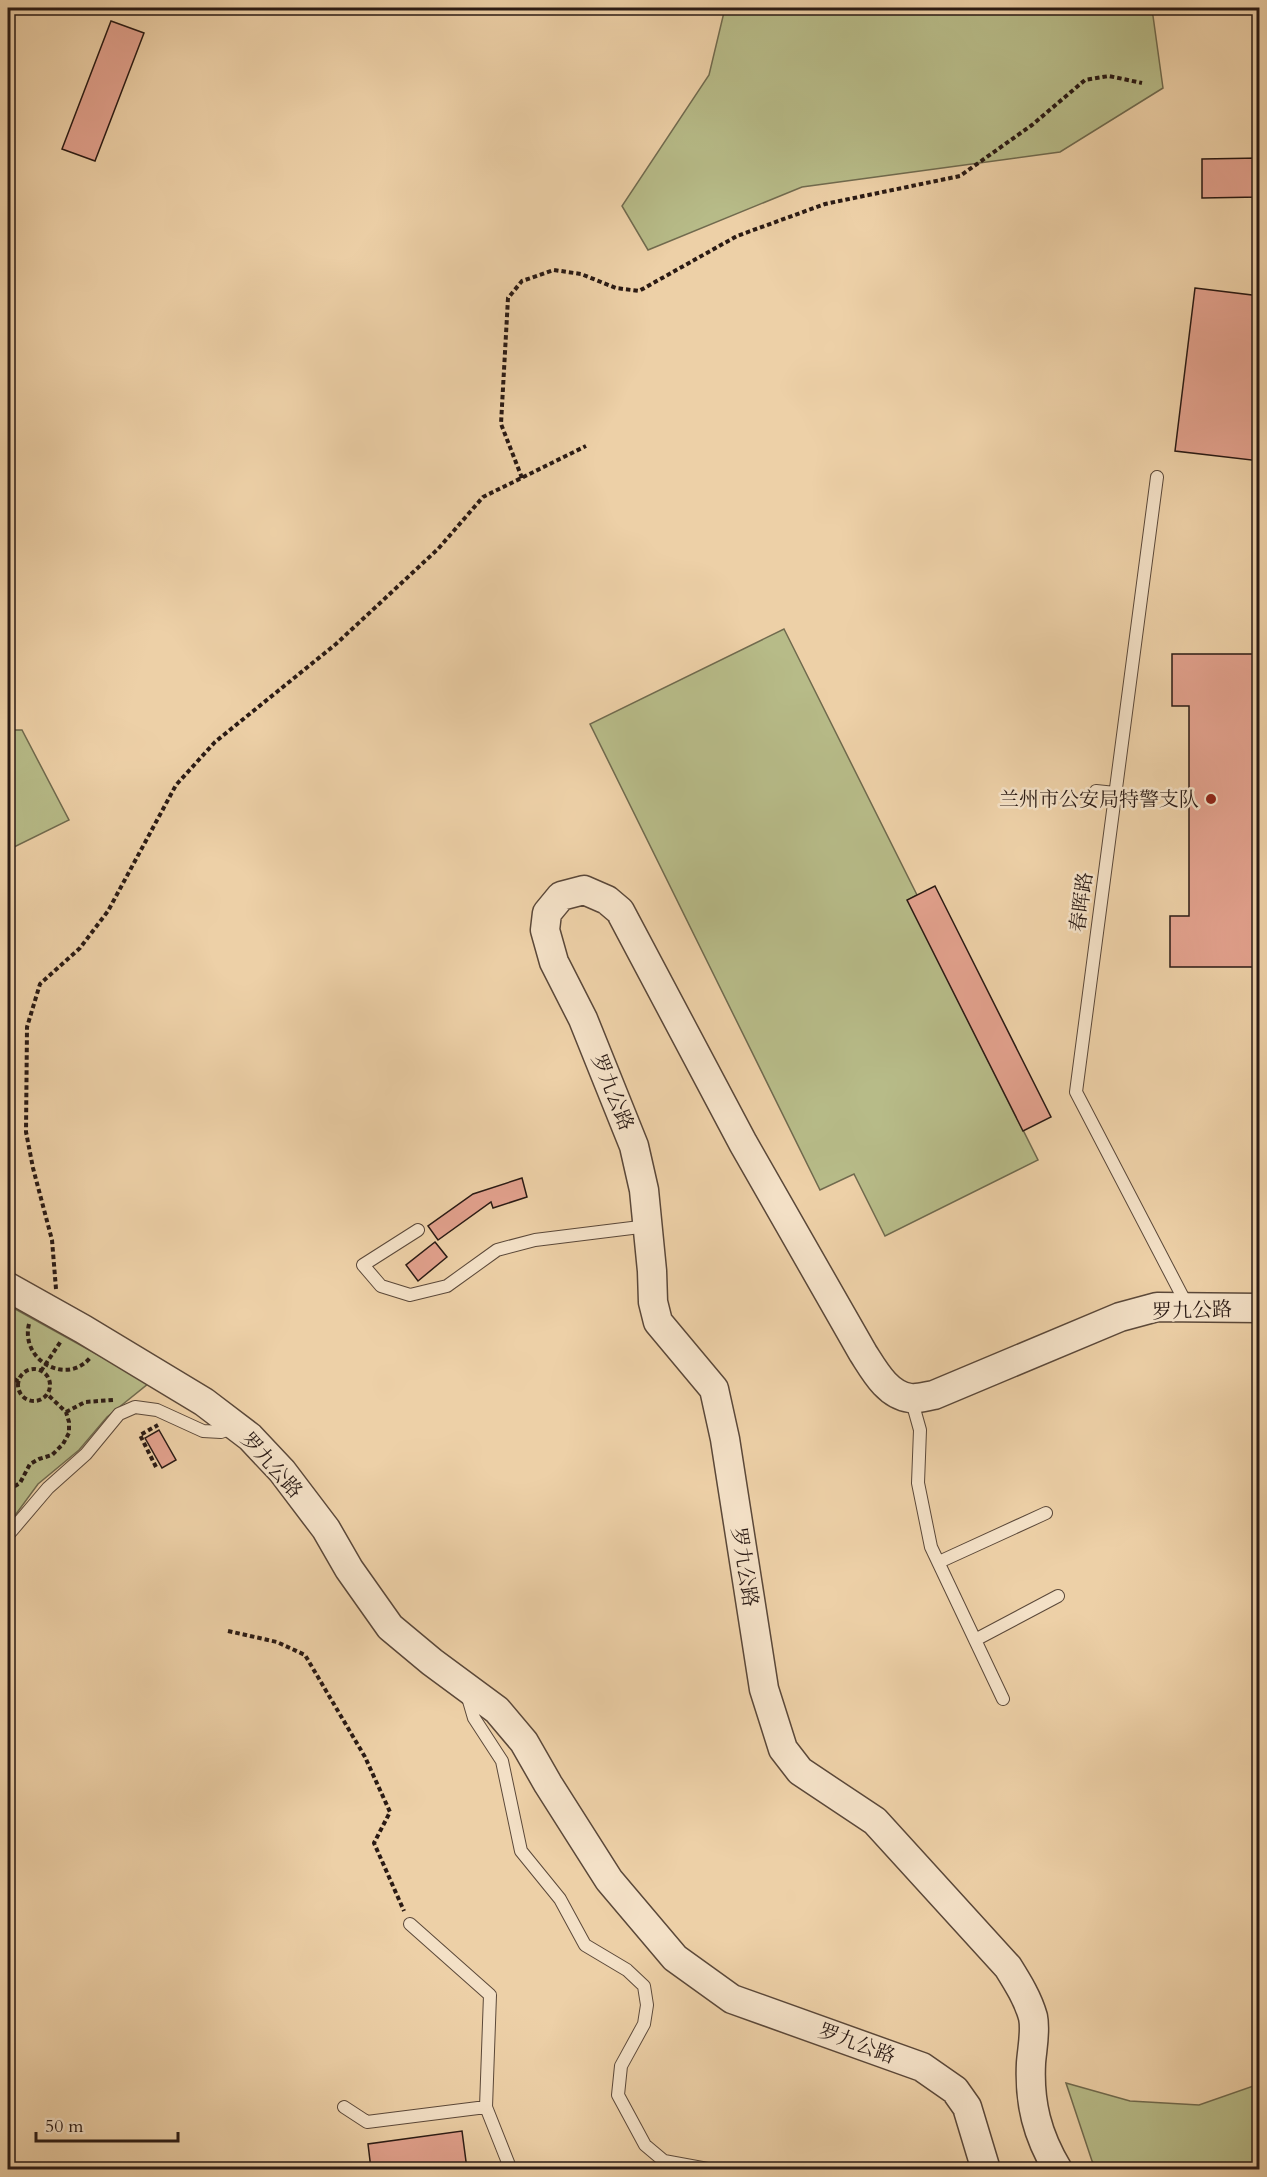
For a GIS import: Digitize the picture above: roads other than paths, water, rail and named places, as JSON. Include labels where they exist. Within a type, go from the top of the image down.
[{"type":"street","name":"罗九公路","points":[[1058,2169],[1049,2155],[1033,2111],[1030,2086],[1033,2019],[1024,1993],[1008,1967],[875,1821],[800,1771],[783,1749],[765,1689],[714,1389],[658,1322],[653,1302],[644,1190],[634,1146],[583,1019],[554,962],[545,930],[547,913],[561,896],[584,890],[607,900],[620,911],[743,1143],[863,1353],[880,1380],[896,1393],[911,1398],[934,1395],[1120,1317],[1157,1307],[1260,1308]]},
{"type":"street","name":"罗九公路","points":[[8,1287],[52,1320],[204,1402],[250,1437],[282,1471],[326,1529],[349,1569],[390,1627],[432,1662],[497,1710],[524,1742],[609,1880],[675,1958],[732,1999],[922,2067],[956,2090],[967,2107],[986,2169]]},
{"type":"lane","name":"春晖路","points":[[1157,477],[1076,1092],[1189,1308]]},
{"type":"lane","points":[[1096,791],[1115,793]]},
{"type":"lane","points":[[418,1230],[363,1265],[381,1286],[410,1295],[447,1286],[497,1250],[535,1240],[648,1226]]},
{"type":"lane","points":[[911,1398],[920,1430],[918,1484],[931,1547],[1003,1699]]},
{"type":"lane","points":[[8,1535],[48,1488],[86,1454],[118,1414],[135,1407],[157,1410],[203,1431],[221,1432],[237,1427]]},
{"type":"lane","points":[[939,1562],[1046,1513]]},
{"type":"lane","points":[[975,1640],[1058,1596]]},
{"type":"lane","points":[[463,1683],[474,1718],[502,1761],[521,1851],[560,1899],[585,1945],[627,1970],[644,1986],[648,2005],[644,2024],[621,2066],[618,2095],[645,2145],[664,2161],[713,2169]]},
{"type":"lane","points":[[410,1924],[489,1995],[486,2107],[511,2169]]},
{"type":"lane","points":[[344,2107],[367,2122],[486,2107]]},
{"type":"place","name":"兰州市公安局特警支队","points":[[1211,799]]}]
